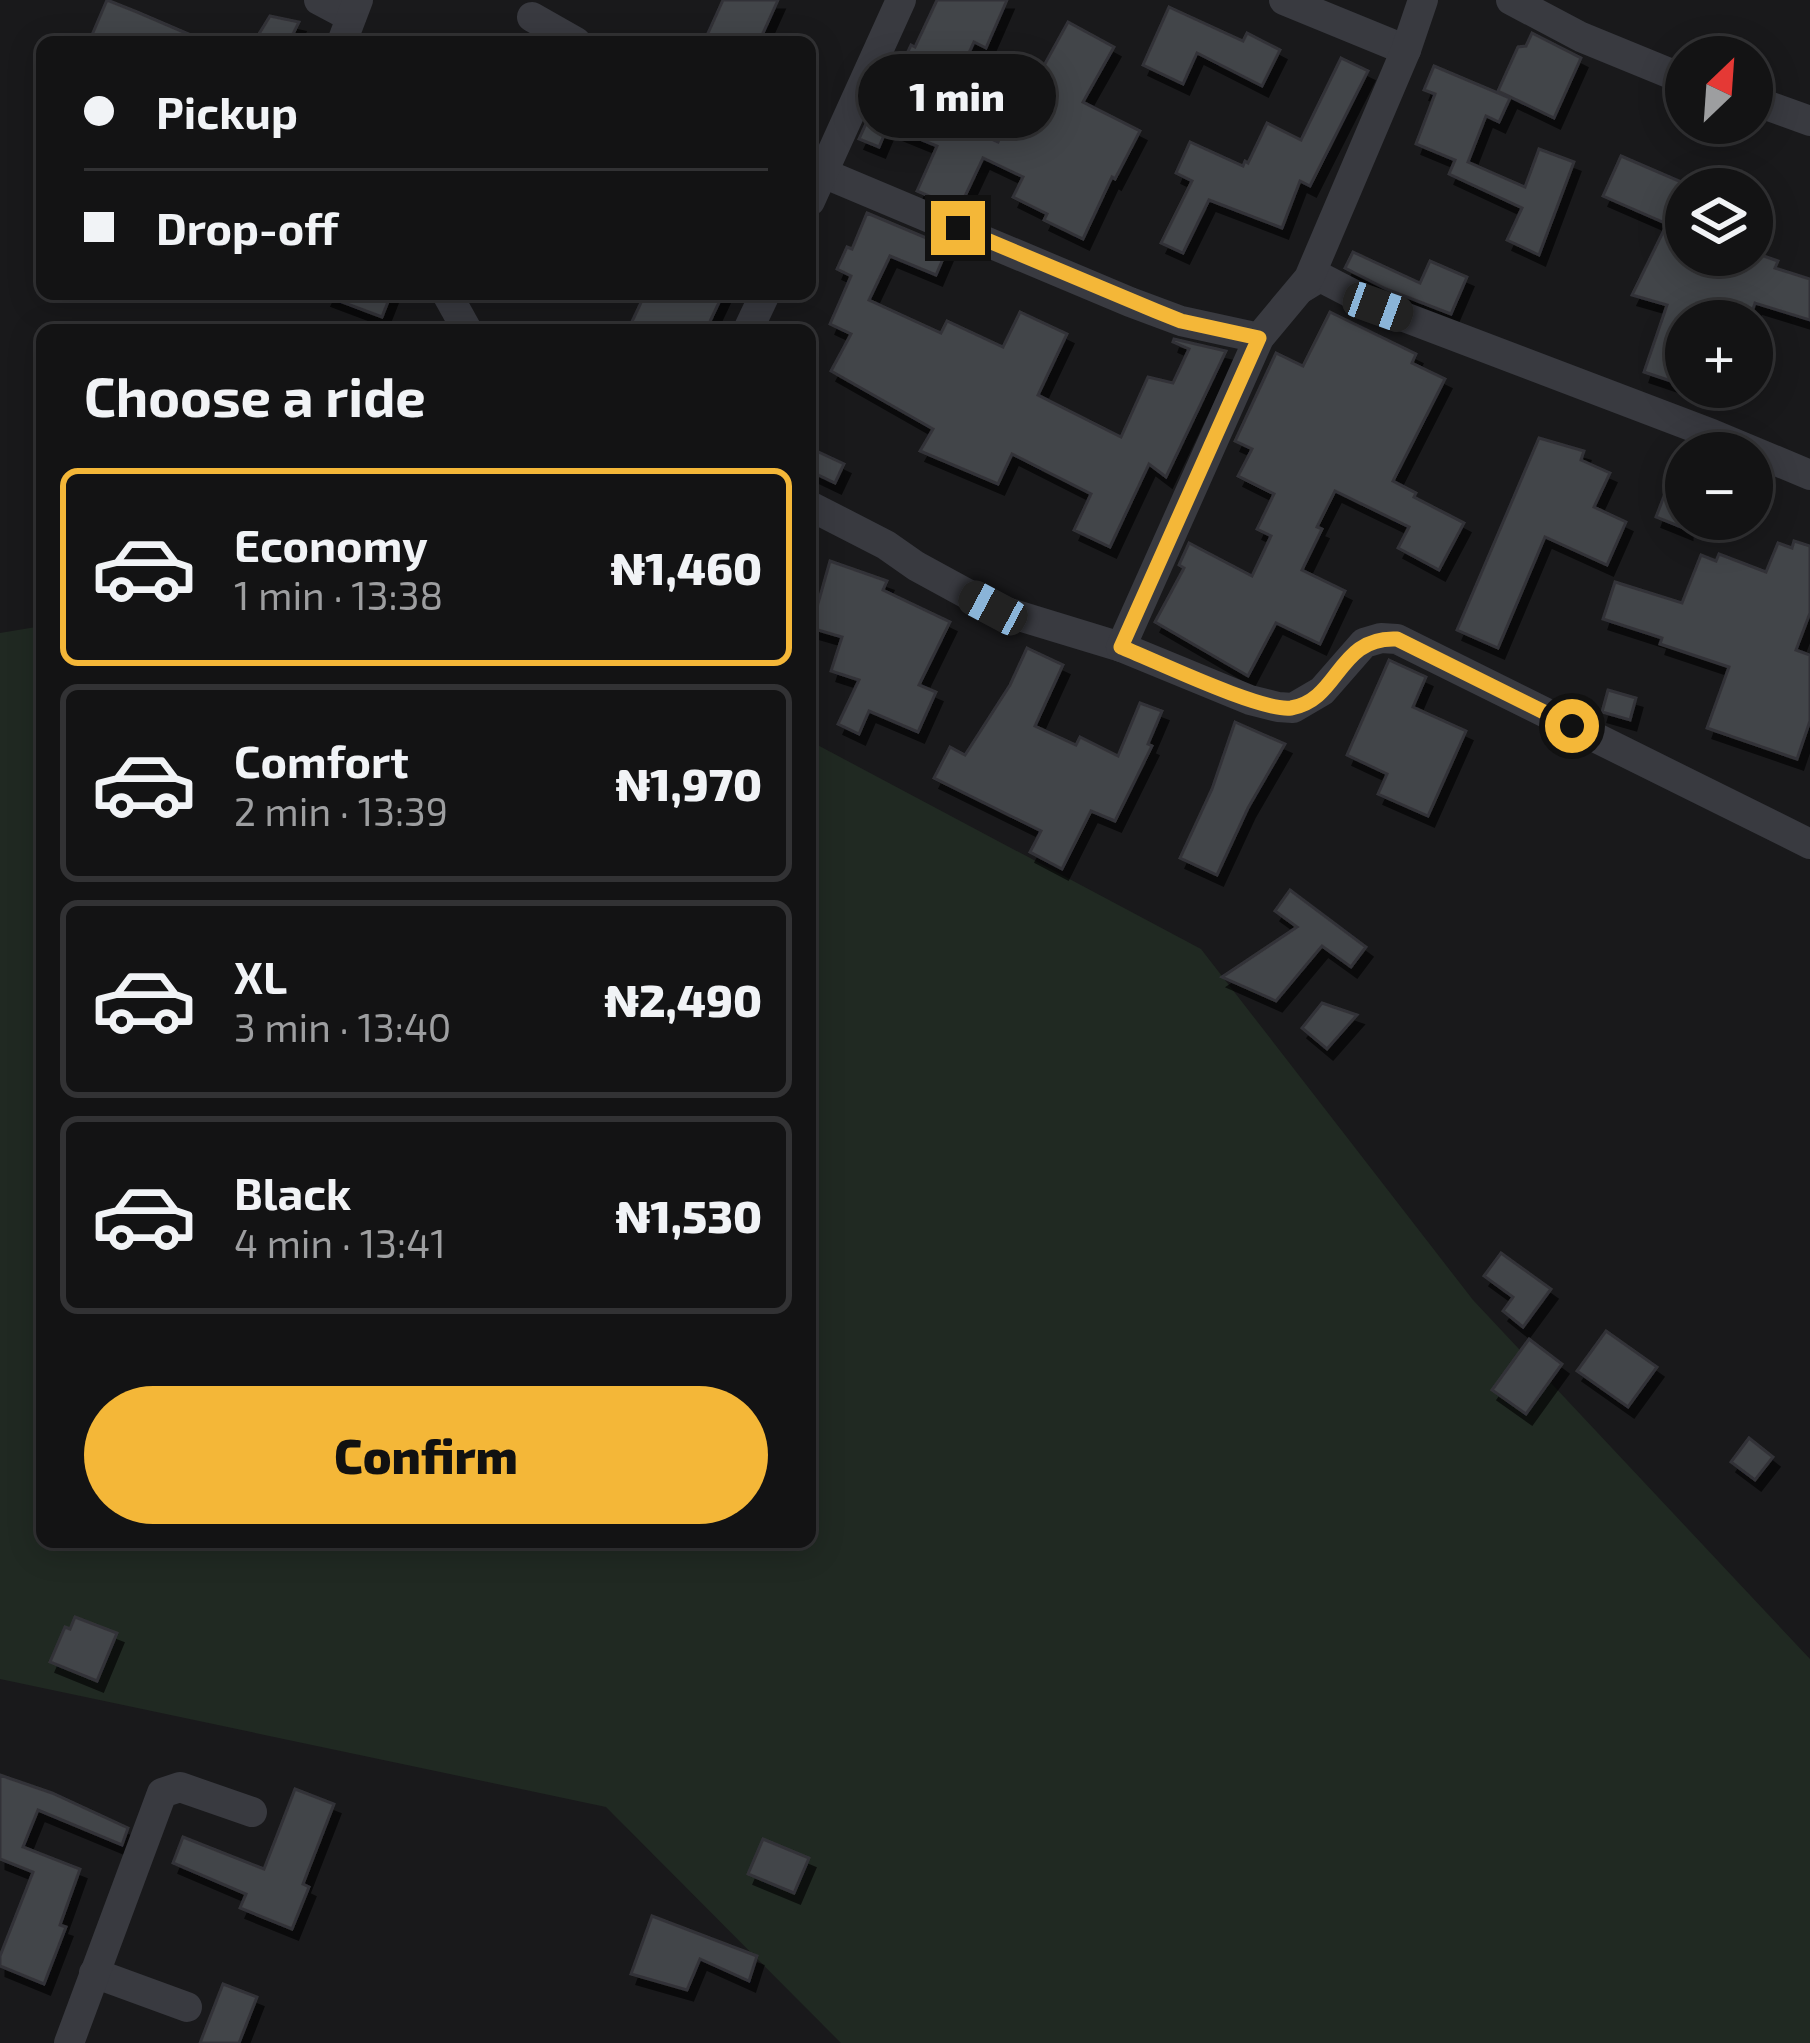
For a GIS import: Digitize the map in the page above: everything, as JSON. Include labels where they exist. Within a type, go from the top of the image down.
[{"type":"street","points":[[319,0],[351,20]]},
{"type":"street","points":[[901,0],[820,165],[1130,302],[1181,321],[1259,338]]},
{"type":"street","points":[[1284,0],[1406,50]]},
{"type":"street","points":[[1121,647],[1259,338],[1309,278],[1423,0]]},
{"type":"street","points":[[1511,0],[1581,37],[1665,71]]},
{"type":"street","points":[[532,17],[565,36]]},
{"type":"street","points":[[1773,108],[1810,121]]},
{"type":"street","points":[[1302,288],[1320,277],[1378,307],[1810,475]]},
{"type":"street","points":[[816,509],[993,608],[1121,647],[1278,707],[1293,708],[1322,691],[1364,643],[1397,639],[1810,844]]},
{"type":"street","points":[[69,2043],[161,1793],[180,1787],[252,1812]]},
{"type":"street","points":[[94,1973],[187,2007]]},
{"type":"shaded area","points":[[36,627],[36,1548],[816,1548],[816,744],[1201,949],[1473,1300],[1810,1659],[1810,2043],[841,2043],[606,1807],[0,1679],[0,633]]},
{"type":"building","points":[[107,0],[193,36],[92,36]]},
{"type":"building","points":[[723,0],[778,0],[762,36],[707,36]]},
{"type":"building","points":[[937,0],[1007,0],[986,48],[974,42],[940,115],[998,142],[1030,77],[1036,80],[1068,22],[1114,47],[1083,102],[1140,131],[1083,239],[1044,220],[1047,214],[1013,197],[1023,177],[983,158],[959,209],[917,191],[937,146],[888,126],[879,147],[859,139],[881,91],[888,94]]},
{"type":"building","points":[[1169,7],[1243,41],[1247,33],[1280,50],[1262,86],[1197,53],[1183,84],[1143,65]]},
{"type":"building","points":[[270,16],[299,22],[292,36],[258,36]]},
{"type":"building","points":[[1532,33],[1581,58],[1554,118],[1498,91],[1518,47],[1526,46]]},
{"type":"building","points":[[1341,58],[1368,71],[1310,186],[1300,181],[1282,228],[1209,200],[1183,253],[1161,243],[1192,181],[1176,173],[1190,142],[1243,166],[1267,123],[1301,140]]},
{"type":"building","points":[[1434,66],[1510,98],[1499,122],[1486,116],[1468,162],[1525,187],[1539,149],[1574,162],[1539,255],[1507,240],[1522,208],[1449,174],[1455,160],[1416,144],[1435,94],[1424,90]]},
{"type":"building","points":[[1621,156],[1665,175],[1665,223],[1603,196]]},
{"type":"building","points":[[867,213],[948,247],[936,275],[890,256],[869,300],[941,333],[947,321],[1003,347],[1020,312],[1067,334],[1038,395],[1121,437],[1148,377],[1173,383],[1189,349],[1174,339],[1226,351],[1166,477],[1149,464],[1110,547],[1074,530],[1091,494],[1012,454],[998,484],[920,451],[933,429],[831,371],[851,334],[830,324],[851,276],[837,269],[847,247],[852,249]]},
{"type":"building","points":[[1665,228],[1665,276],[1773,276],[1773,259],[1778,261],[1775,268],[1810,279],[1810,320],[1773,309],[1773,300],[1665,300],[1665,304],[1632,295]]},
{"type":"building","points":[[1353,252],[1420,283],[1430,261],[1467,277],[1451,314],[1345,268]]},
{"type":"building","points":[[337,300],[389,300],[382,317]]},
{"type":"building","points":[[642,300],[720,300],[709,324],[631,324]]},
{"type":"building","points":[[1665,311],[1665,379],[1644,372]]},
{"type":"building","points":[[1330,312],[1416,354],[1412,363],[1445,379],[1393,481],[1464,523],[1439,570],[1398,548],[1409,527],[1335,491],[1302,570],[1345,591],[1320,644],[1276,623],[1248,676],[1155,622],[1184,568],[1179,565],[1189,543],[1252,576],[1271,536],[1257,529],[1274,494],[1238,476],[1252,449],[1235,441],[1276,353],[1303,366]]},
{"type":"building","points":[[1539,438],[1584,451],[1581,460],[1610,473],[1594,507],[1626,522],[1607,565],[1545,537],[1498,648],[1457,630]]},
{"type":"building","points":[[816,451],[844,464],[835,483],[816,474]]},
{"type":"building","points":[[1665,494],[1665,521],[1656,517]]},
{"type":"building","points":[[1794,541],[1810,546],[1810,613],[1796,650],[1810,655],[1810,721],[1797,759],[1707,728],[1729,667],[1603,619],[1615,582],[1682,603],[1701,555],[1716,561],[1719,554],[1766,572],[1778,543],[1792,548]]},
{"type":"building","points":[[830,561],[887,581],[883,590],[950,622],[919,685],[936,692],[918,732],[869,711],[859,734],[838,724],[859,680],[831,671],[842,637],[816,629],[816,610]]},
{"type":"building","points":[[1027,648],[1063,665],[1035,726],[1076,745],[1080,737],[1118,756],[1140,703],[1162,711],[1148,744],[1152,746],[1115,821],[1091,811],[1062,869],[1030,852],[1041,831],[934,778],[950,747],[965,755],[1010,685]]},
{"type":"building","points":[[1389,660],[1426,677],[1413,707],[1466,731],[1428,816],[1378,794],[1387,774],[1347,755]]},
{"type":"building","points":[[1608,690],[1636,698],[1630,720],[1602,712]]},
{"type":"building","points":[[1235,722],[1285,744],[1217,875],[1180,858],[1212,789]]},
{"type":"building","points":[[1290,890],[1366,947],[1351,967],[1322,946],[1276,1001],[1222,977],[1297,927],[1275,911]]},
{"type":"building","points":[[1322,1003],[1357,1015],[1327,1049],[1302,1028]]},
{"type":"building","points":[[1501,1253],[1551,1289],[1523,1327],[1503,1311],[1513,1297],[1484,1276]]},
{"type":"building","points":[[1606,1331],[1657,1367],[1628,1407],[1577,1371]]},
{"type":"building","points":[[1529,1339],[1562,1364],[1526,1414],[1492,1390]]},
{"type":"building","points":[[1749,1438],[1773,1457],[1755,1480],[1731,1462]]},
{"type":"building","points":[[75,1617],[117,1633],[97,1681],[50,1662],[65,1627],[70,1629]]},
{"type":"building","points":[[0,1775],[128,1828],[122,1845],[38,1810],[23,1847],[80,1869],[60,1925],[66,1927],[44,1984],[0,1966],[33,1872],[0,1859]]},
{"type":"building","points":[[295,1789],[334,1804],[303,1884],[309,1887],[292,1929],[240,1908],[246,1894],[173,1863],[183,1837],[264,1869]]},
{"type":"building","points":[[763,1839],[809,1858],[794,1893],[748,1874]]},
{"type":"building","points":[[652,1916],[757,1956],[749,1981],[700,1959],[687,1990],[631,1974]]},
{"type":"building","points":[[223,1984],[257,1997],[239,2043],[200,2043]]},
{"type":"route","points":[[958,228],[1181,321],[1259,338],[1121,647],[1250,700],[1293,708],[1322,691],[1364,643],[1397,639],[1572,726]]}]
